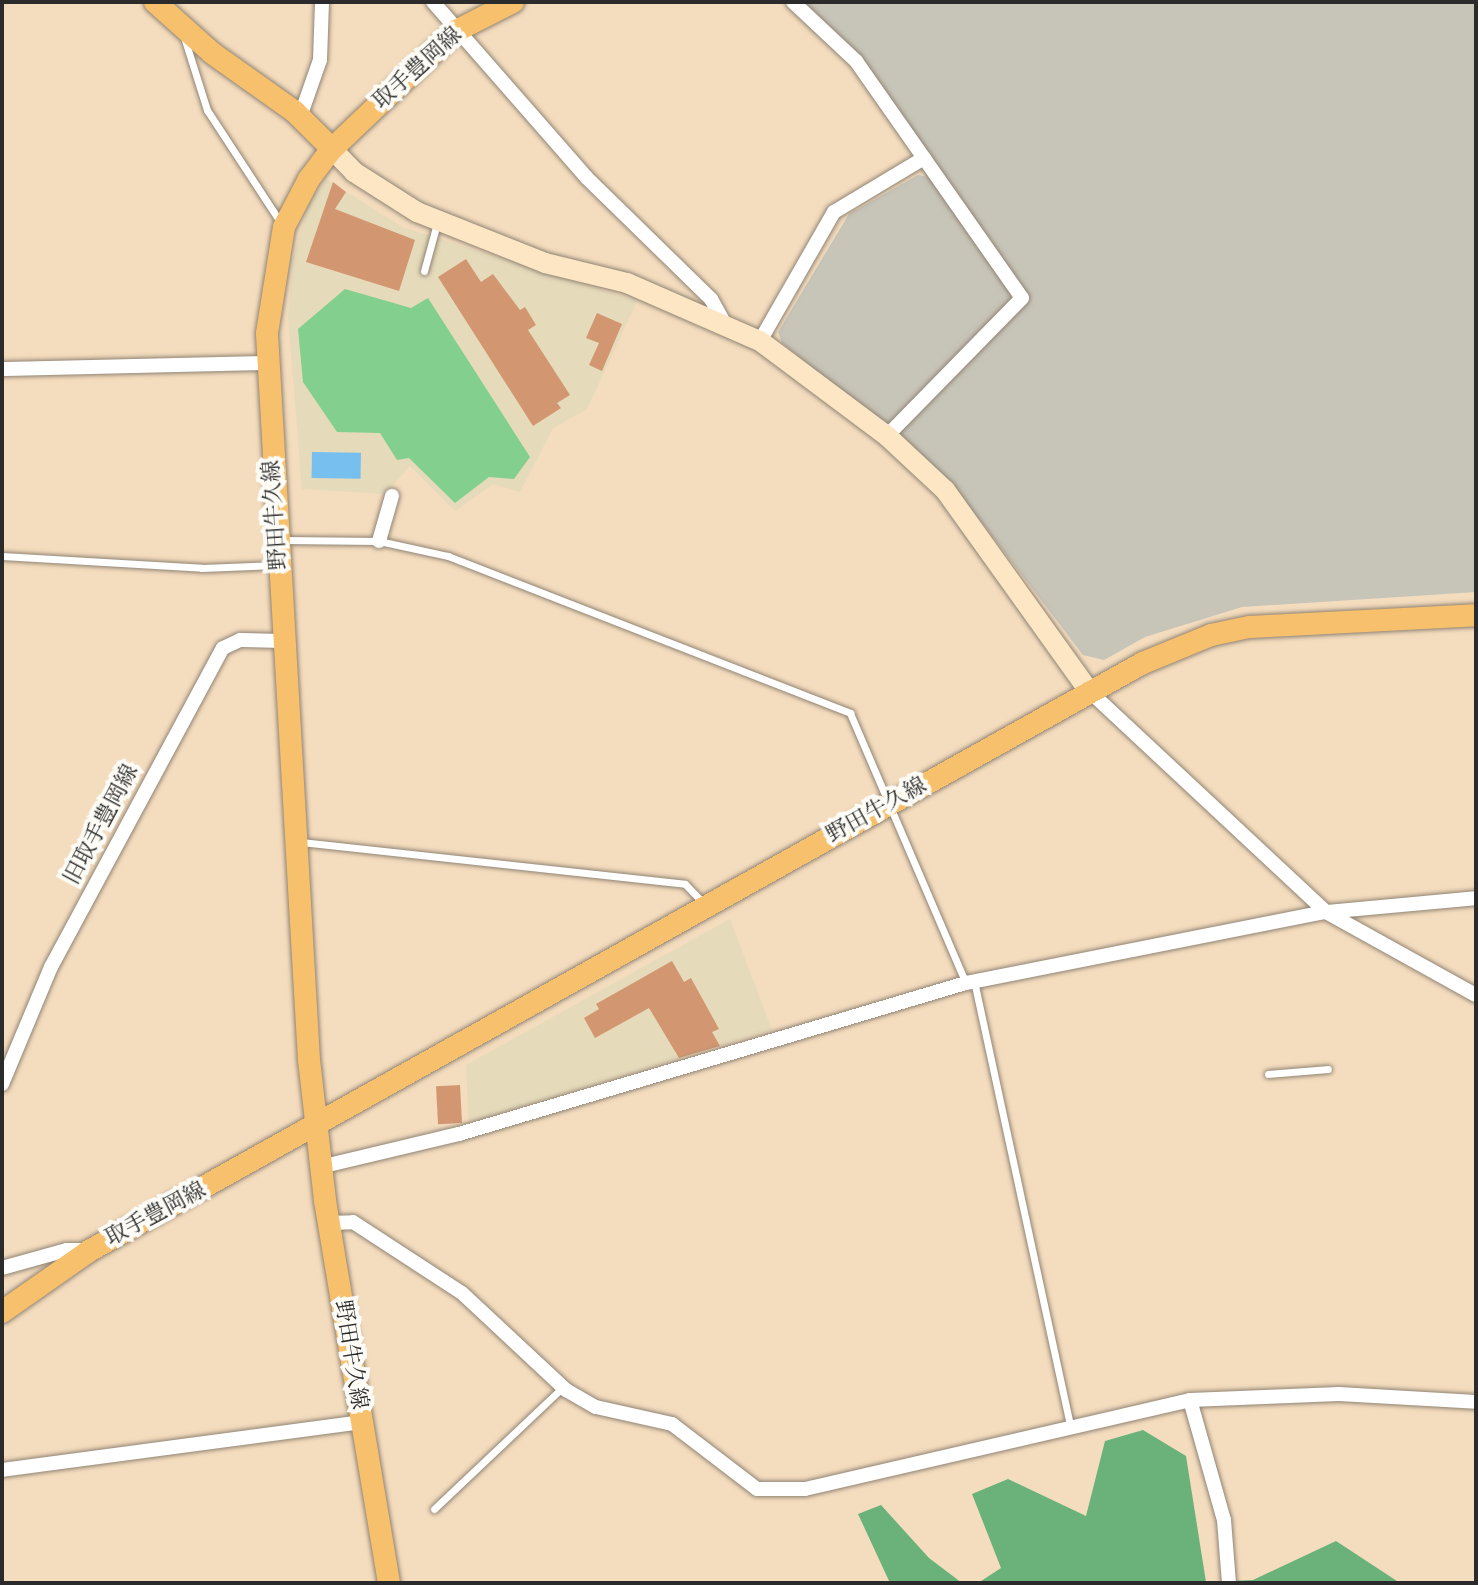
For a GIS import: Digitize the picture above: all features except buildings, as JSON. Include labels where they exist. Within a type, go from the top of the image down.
[{"type":"main road","points":[[155,2],[181,28],[300,117],[332,149]]},
{"type":"main road","name":"取手豊岡線","points":[[332,149],[456,31],[513,2]]},
{"type":"main road","name":"野田牛久線","points":[[332,149],[284,227],[270,308],[267,363],[315,1127],[389,1583]]},
{"type":"main road","name":"野田牛久線","points":[[315,1127],[1088,690],[1186,644],[1250,627],[1476,615]]},
{"type":"main road","name":"取手豊岡線","points":[[2,1312],[89,1251],[315,1127]]},
{"type":"street","points":[[300,117],[320,60],[322,2]]},
{"type":"street","points":[[433,2],[586,177],[711,299],[726,326]]},
{"type":"street","points":[[793,2],[856,61],[1022,298],[887,436]]},
{"type":"street","points":[[332,149],[354,172],[438,221],[545,263],[627,283],[760,341],[887,436],[945,490],[1088,690],[1326,912],[1476,995]]},
{"type":"street","points":[[760,341],[834,212],[924,158]]},
{"type":"street","points":[[2,369],[267,363]]},
{"type":"street","points":[[379,541],[392,496]]},
{"type":"street","name":"旧取手豊岡線","points":[[2,1084],[51,967],[223,648],[240,640],[285,641]]},
{"type":"street","points":[[320,1167],[487,1126],[883,1004],[970,982],[1326,912],[1476,898]]},
{"type":"street","points":[[329,1223],[353,1222],[462,1293],[563,1387],[596,1407],[672,1424],[757,1489],[805,1489],[1071,1430],[1190,1400],[1339,1394],[1476,1402]]},
{"type":"street","points":[[2,1268],[67,1250],[89,1251]]},
{"type":"street","points":[[1190,1400],[1224,1520],[1229,1583]]},
{"type":"street","points":[[2,1470],[361,1422]]},
{"type":"lane","points":[[181,28],[207,110],[284,227]]},
{"type":"lane","points":[[424,271],[438,221]]},
{"type":"lane","points":[[278,540],[379,541],[448,556],[850,713],[888,805],[970,982],[1071,1430]]},
{"type":"lane","points":[[2,556],[202,568],[280,565]]},
{"type":"lane","points":[[295,841],[685,884],[707,907]]},
{"type":"lane","points":[[1268,1074],[1328,1069]]},
{"type":"lane","points":[[434,1509],[563,1387]]},
{"type":"shaded area","points":[[793,2],[1476,2],[1476,592],[1242,607],[1145,637],[1104,660],[1083,655],[950,481],[782,343],[778,332],[849,214],[918,175],[927,177],[856,61]]},
{"type":"shaded area","points":[[326,179],[402,227],[637,301],[587,409],[553,428],[520,492],[493,484],[455,511],[410,466],[385,494],[302,489],[288,316],[293,259],[308,206]]},
{"type":"shaded area","points":[[730,919],[772,1030],[469,1122],[466,1065]]},
{"type":"green space","points":[[345,289],[411,308],[428,298],[530,457],[514,479],[489,477],[455,503],[409,458],[397,460],[380,433],[337,432],[303,382],[298,329]]},
{"type":"green space","points":[[1143,1430],[1186,1456],[1206,1582],[1253,1580],[1336,1541],[1400,1583],[978,1583],[1001,1568],[972,1494],[1008,1479],[1086,1516],[1105,1441]]},
{"type":"green space","points":[[881,1505],[929,1558],[962,1583],[890,1583],[858,1514]]},
{"type":"water","points":[[312,452],[361,453],[361,479],[312,478]]}]
